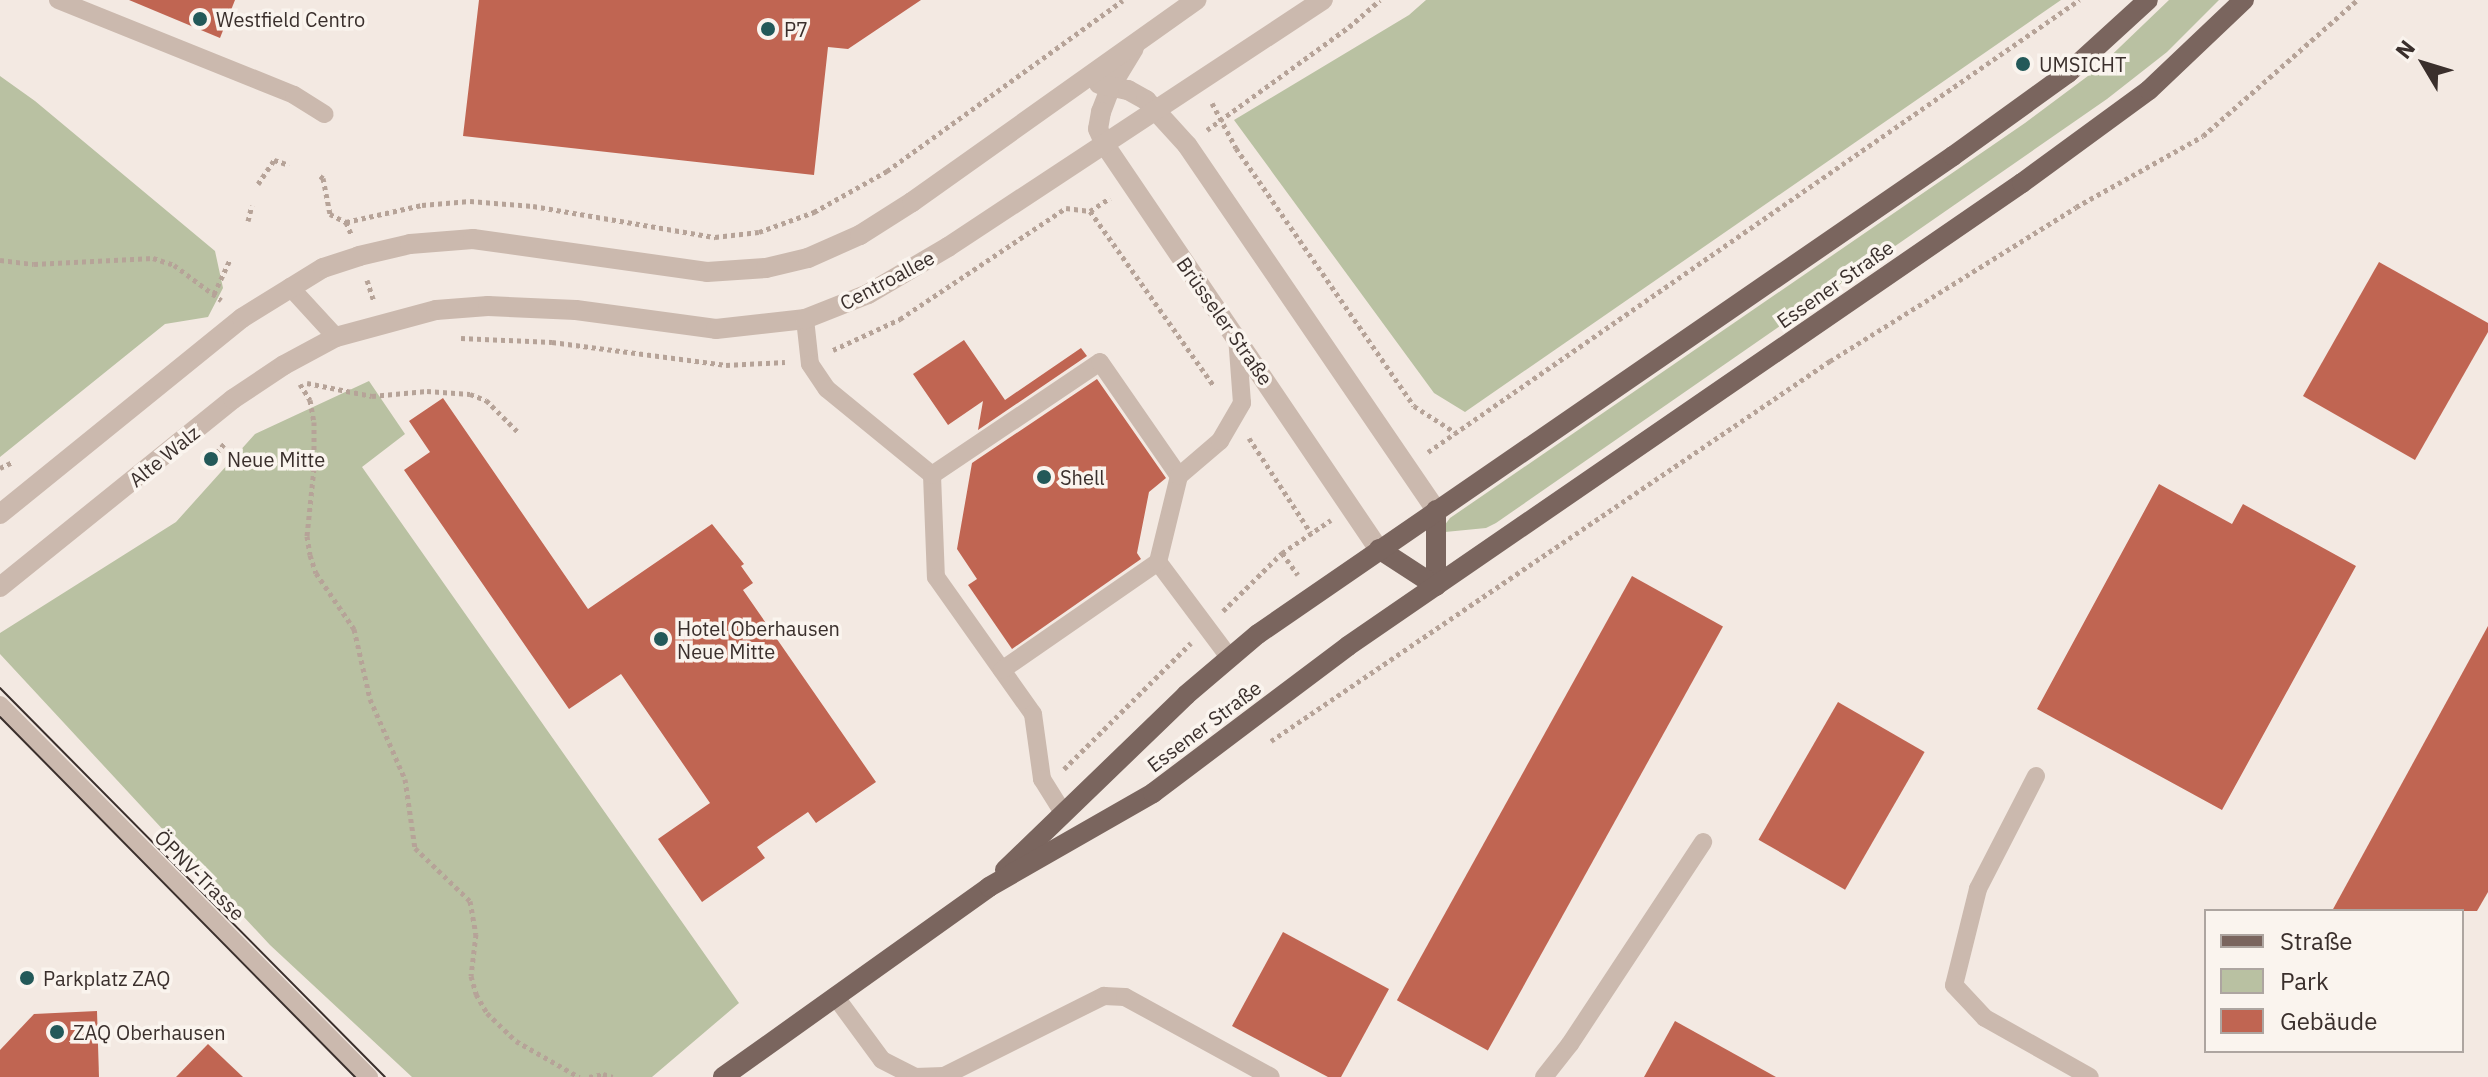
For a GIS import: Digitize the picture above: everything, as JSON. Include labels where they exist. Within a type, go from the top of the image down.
[{"type":"main road","name":"Essener Straße","points":[[989,887],[1062,811],[1229,657],[1379,549],[1953,156],[2068,73],[2148,0]]},
{"type":"main road","name":"Essener Straße","points":[[723,1077],[989,887],[1153,793],[1348,646],[2113,119],[2185,60],[2244,0]]},
{"type":"main road","points":[[1436,510],[1436,586]]},
{"type":"main road","points":[[1379,549],[1436,586]]},
{"type":"street","points":[[0,514],[242,318],[323,268],[399,246],[473,239],[707,272],[766,268],[808,258],[860,235],[912,202],[1196,0]]},
{"type":"street","name":"Centroallee","points":[[336,337],[436,310],[488,306],[576,310],[716,329],[805,319],[868,294],[948,247],[1323,0]]},
{"type":"street","points":[[1105,145],[1098,129],[1111,86],[1141,39]]},
{"type":"street","points":[[1072,87],[1091,83],[1128,90],[1157,110],[1187,145],[1436,510]]},
{"type":"street","name":"Brüsseler Straße","points":[[1105,145],[1379,549]]},
{"type":"street","name":"Alte Walz","points":[[0,587],[233,399],[284,365],[336,337]]},
{"type":"lane","points":[[58,0],[294,95],[325,114]]},
{"type":"lane","points":[[290,287],[336,337]]},
{"type":"lane","points":[[805,319],[810,364],[827,389],[932,475],[936,577],[1033,714],[1042,779],[1062,811]]},
{"type":"lane","points":[[1002,670],[1158,562],[1179,476],[1220,441],[1242,403],[1237,337]]},
{"type":"lane","points":[[932,475],[1100,362],[1179,476]]},
{"type":"lane","points":[[1158,562],[1205,629],[1229,657]]},
{"type":"lane","name":"ÖPNV-Trasse","points":[[0,705],[369,1077]]},
{"type":"lane","points":[[2036,776],[1978,889],[1954,985],[1985,1018],[2090,1077]]},
{"type":"lane","points":[[1544,1077],[1570,1044],[1703,842]]},
{"type":"lane","points":[[835,996],[882,1060],[915,1077],[944,1076],[1104,996],[1125,997],[1271,1077]]},
{"type":"path","points":[[320,176],[330,214],[346,222],[422,205],[470,201],[533,206],[715,237],[759,232],[814,212],[887,171],[1123,0]]},
{"type":"path","points":[[1206,131],[1338,35],[1380,0]]},
{"type":"path","points":[[1436,446],[2079,0]]},
{"type":"path","points":[[1268,743],[1830,361],[2076,207],[2203,136],[2357,0]]},
{"type":"path","points":[[1213,105],[1236,148],[1414,406],[1456,433]]},
{"type":"path","points":[[258,184],[274,160],[289,165]]},
{"type":"path","points":[[826,354],[900,319],[1066,208],[1090,211],[1106,201]]},
{"type":"path","points":[[248,221],[252,205]]},
{"type":"path","points":[[1090,211],[1234,416],[1311,533]]},
{"type":"path","points":[[346,222],[353,239]]},
{"type":"path","points":[[0,260],[34,264],[153,258],[174,265],[228,306]]},
{"type":"path","points":[[214,294],[230,260]]},
{"type":"path","points":[[364,271],[376,306]]},
{"type":"path","points":[[447,339],[552,342],[726,365],[789,361]]},
{"type":"path","points":[[297,379],[311,372]]},
{"type":"path","points":[[297,379],[354,395],[447,390],[470,394],[486,400],[519,433]]},
{"type":"path","points":[[297,379],[310,400],[314,422],[314,468],[307,536],[310,555],[316,573],[354,629],[370,699],[405,779],[415,848],[463,890],[470,901],[476,934],[471,976],[487,1013],[516,1041],[579,1077]]},
{"type":"path","points":[[0,468],[13,462]]},
{"type":"path","points":[[1047,786],[1282,553],[1327,523]]},
{"type":"path","points":[[1282,553],[1303,582]]},
{"type":"path","points":[[589,1077],[603,1074],[613,1077]]},
{"type":"green space","points":[[1426,0],[2061,0],[1465,412],[1434,393],[1234,120],[1409,15]]},
{"type":"green space","points":[[2169,0],[2219,0],[2167,52],[2107,99],[1496,523],[1486,528],[1445,532],[1444,526],[1450,518],[2025,123],[2096,70]]},
{"type":"green space","points":[[0,76],[35,101],[215,251],[223,288],[208,317],[165,324],[0,457]]},
{"type":"green space","points":[[369,381],[405,434],[362,467],[739,1003],[652,1077],[412,1077],[270,945],[0,654],[0,633],[176,522],[255,434]]},
{"type":"building","name":"Westfield Centro","points":[[129,0],[235,0],[220,38]]},
{"type":"building","points":[[479,0],[921,0],[848,49],[828,47],[814,175],[463,136]]},
{"type":"building","points":[[2379,262],[2488,323],[2488,332],[2415,460],[2303,396]]},
{"type":"building","points":[[964,340],[1005,400],[1081,348],[1087,356],[978,430],[983,401],[948,425],[913,374]]},
{"type":"building","points":[[1097,379],[1166,478],[1149,492],[1137,553],[1141,559],[1012,649],[968,585],[977,579],[957,549],[972,463]]},
{"type":"building","name":"Hotel Oberhausen Neue Mitte","points":[[443,398],[588,609],[712,524],[744,564],[741,566],[753,583],[743,590],[876,782],[816,823],[808,812],[757,847],[765,858],[702,902],[658,839],[710,803],[621,674],[569,709],[404,470],[430,452],[409,421]]},
{"type":"building","points":[[2159,484],[2232,524],[2243,504],[2356,566],[2222,810],[2037,709]]},
{"type":"building","points":[[1632,576],[1723,626],[1488,1051],[1397,1000]]},
{"type":"building","points":[[2488,626],[2488,892],[2477,911],[2333,909]]},
{"type":"building","points":[[1838,702],[1925,752],[1845,890],[1758,840]]},
{"type":"building","points":[[1283,932],[1389,989],[1341,1077],[1328,1077],[1232,1026]]},
{"type":"building","name":"ZAQ Oberhausen","points":[[97,1011],[99,1077],[0,1077],[0,1050],[34,1014]]},
{"type":"building","points":[[1675,1021],[1776,1077],[1644,1077]]},
{"type":"building","points":[[208,1044],[243,1077],[176,1077]]},
{"type":"tram line","points":[[0,688],[385,1077]]},
{"type":"tram line","points":[[0,717],[355,1077]]},
{"type":"place","name":"Westfield Centro","points":[[200,19]]},
{"type":"place","name":"P7","points":[[768,29]]},
{"type":"place","name":"UMSICHT","points":[[2023,64]]},
{"type":"place","name":"Neue Mitte","points":[[211,459]]},
{"type":"place","name":"Shell","points":[[1044,477]]},
{"type":"place","name":"Hotel Oberhausen Neue Mitte","points":[[661,639]]},
{"type":"place","name":"Parkplatz ZAQ","points":[[27,978]]},
{"type":"place","name":"ZAQ Oberhausen","points":[[57,1032]]}]
